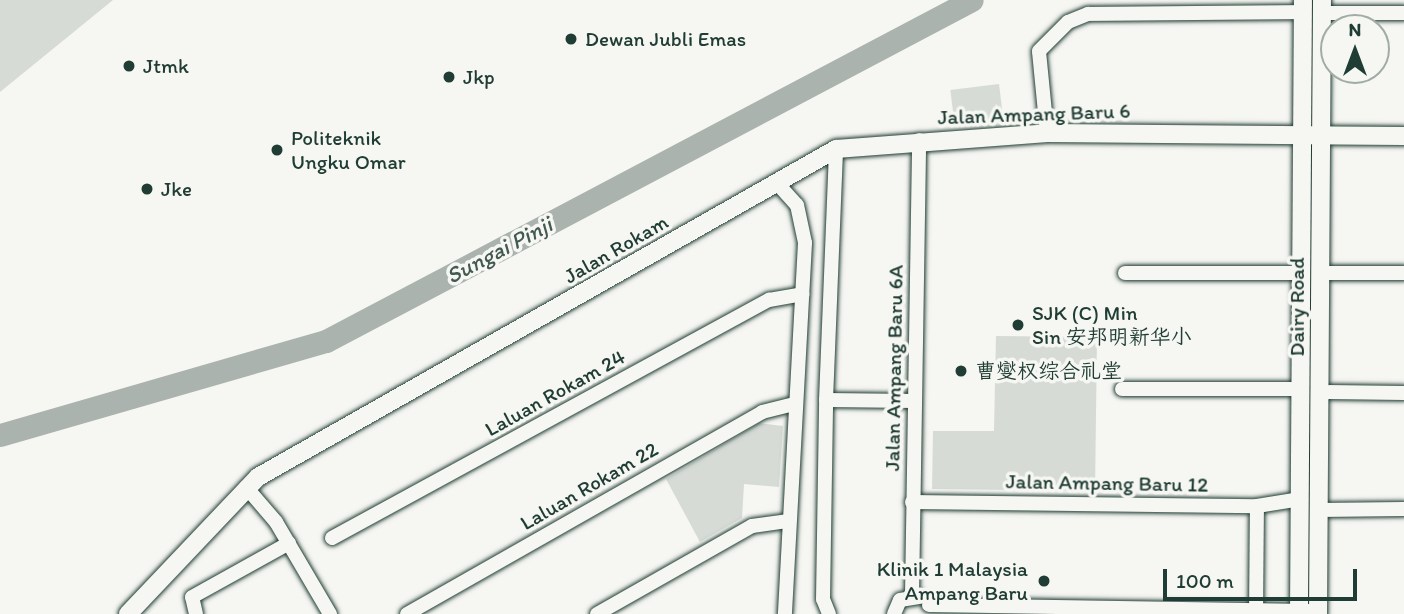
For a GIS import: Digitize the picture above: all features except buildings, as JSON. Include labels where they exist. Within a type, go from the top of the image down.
[{"type":"main road","points":[[1299,611],[1301,389],[1311,273],[1311,135],[1303,6]]},
{"type":"main road","points":[[1311,135],[1322,6]]},
{"type":"main road","name":"Jalan Ampang Baru 6","points":[[776,182],[836,149],[919,140],[1047,133],[1404,136]]},
{"type":"main road","name":"Jalan Rokam","points":[[128,614],[246,487],[776,182]]},
{"type":"main road","name":"Dairy Road","points":[[1311,273],[1319,392],[1318,614]]},
{"type":"street","points":[[1047,133],[1039,51],[1068,22],[1088,14],[1303,6]]},
{"type":"street","points":[[1322,6],[1404,13]]},
{"type":"street","name":"Jalan Ampang Baru 6A","points":[[912,596],[919,140]]},
{"type":"street","points":[[829,614],[823,599],[826,400],[836,149]]},
{"type":"street","points":[[776,182],[797,205],[805,243],[785,614]]},
{"type":"street","points":[[1125,273],[1404,273]]},
{"type":"street","name":"Laluan Rokam 24","points":[[332,538],[769,300],[802,293]]},
{"type":"street","points":[[1122,389],[1301,389]]},
{"type":"street","points":[[1319,392],[1404,393]]},
{"type":"street","points":[[826,400],[914,401]]},
{"type":"street","name":"Laluan Rokam 22","points":[[407,614],[762,412],[795,404]]},
{"type":"street","points":[[246,487],[289,543],[330,614]]},
{"type":"street","name":"Jalan Ampang Baru 12","points":[[912,502],[1257,506],[1300,499]]},
{"type":"street","points":[[1256,611],[1257,506]]},
{"type":"street","points":[[1319,510],[1404,509]]},
{"type":"street","points":[[597,614],[752,526],[789,521]]},
{"type":"street","points":[[197,614],[192,597],[289,543]]},
{"type":"street","points":[[894,614],[901,600],[912,596],[930,610],[1299,611],[1318,614]]},
{"type":"shaded area","points":[[0,0],[113,0],[0,92]]},
{"type":"shaded area","points":[[999,84],[1003,119],[955,125],[950,90]]},
{"type":"shaded area","points":[[996,336],[1097,337],[1095,491],[932,489],[933,431],[994,431]]},
{"type":"shaded area","points":[[759,423],[783,426],[779,487],[744,484],[742,518],[700,542],[666,479]]},
{"type":"waterway","name":"Sungai Pinji","points":[[0,435],[326,341],[972,0]]},
{"type":"place","name":"Dewan Jubli Emas","points":[[571,39]]},
{"type":"place","name":"Jtmk","points":[[129,66]]},
{"type":"place","name":"Jkp","points":[[449,77]]},
{"type":"place","name":"Politeknik Ungku Omar","points":[[277,150]]},
{"type":"place","name":"Jke","points":[[147,189]]},
{"type":"place","name":"SJK (C) Min Sin 安邦明新华小","points":[[1018,325]]},
{"type":"place","name":"曹燮权综合礼堂","points":[[961,371]]},
{"type":"place","name":"Klinik 1 Malaysia Ampang Baru","points":[[1044,581]]}]
